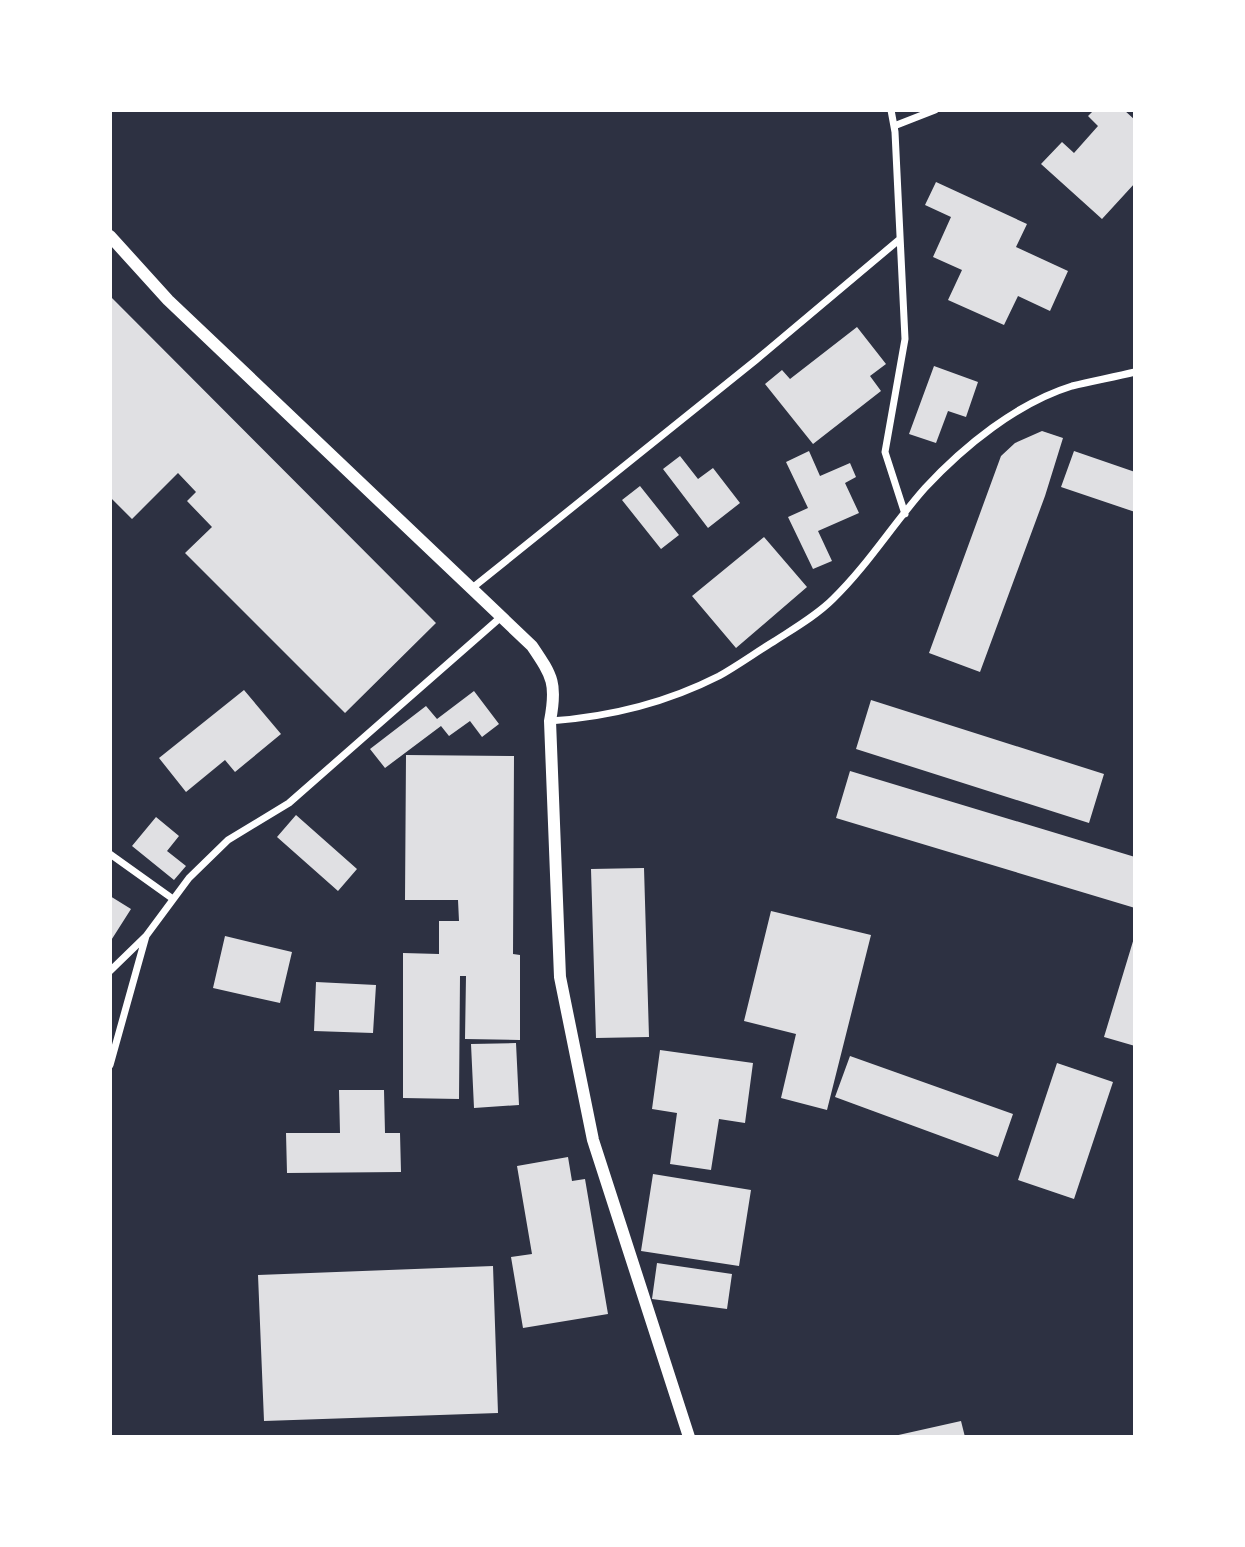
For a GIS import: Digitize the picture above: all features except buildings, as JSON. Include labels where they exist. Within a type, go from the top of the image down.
[{"type":"street","points":[[891,110],[905,339],[885,452],[905,514]]},
{"type":"street","points":[[894,126],[935,110]]},
{"type":"street","points":[[110,236],[168,300],[532,646],[547,667],[555,694],[550,721],[560,977],[593,1140],[689,1437]]},
{"type":"street","points":[[471,589],[756,360],[900,239]]},
{"type":"street","points":[[550,721],[589,718],[631,709],[669,698],[719,676],[832,601],[865,565],[925,488],[973,442],[1017,411],[1070,387],[1135,372]]},
{"type":"street","points":[[110,971],[146,936],[189,878],[228,840],[289,803],[501,617]]},
{"type":"street","points":[[110,854],[173,899]]},
{"type":"street","points":[[110,1065],[146,936]]}]
